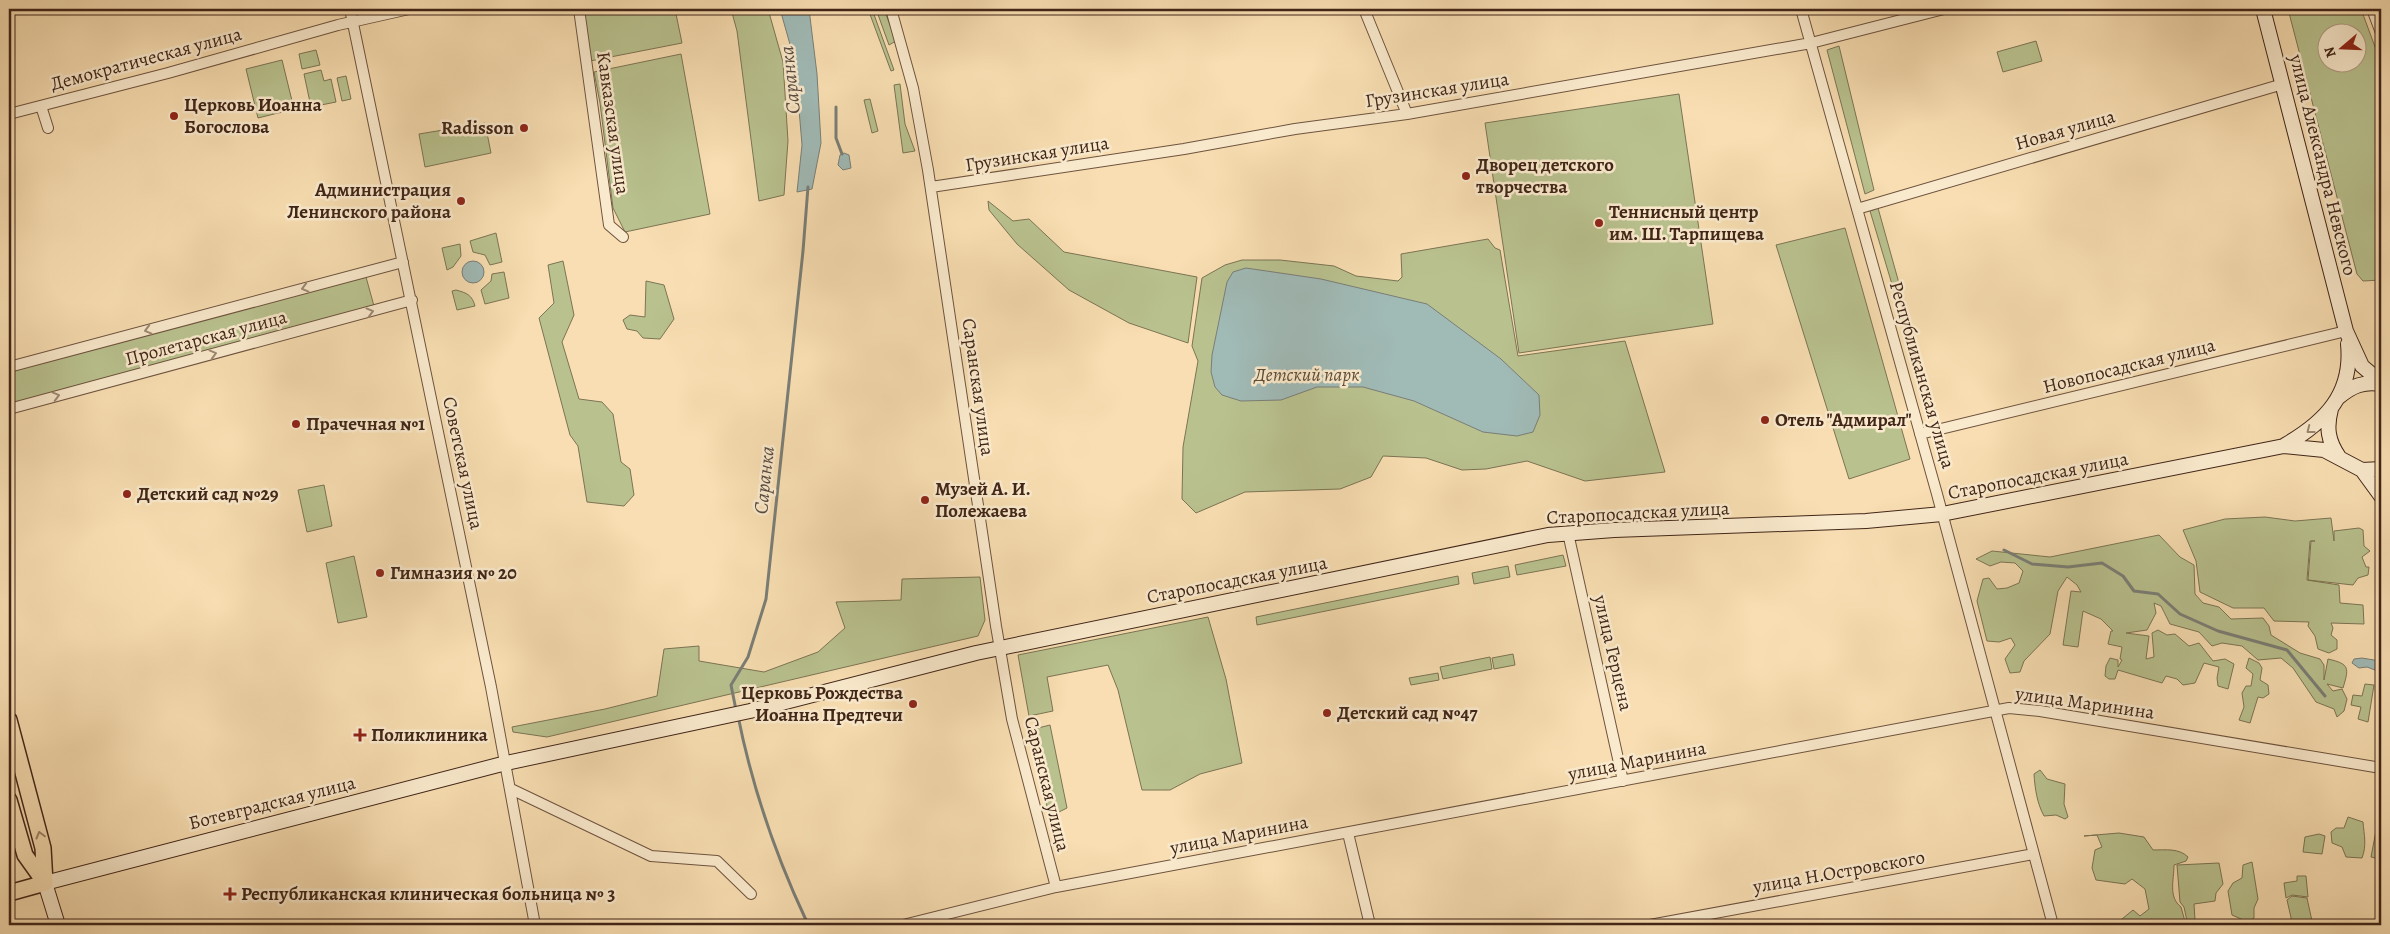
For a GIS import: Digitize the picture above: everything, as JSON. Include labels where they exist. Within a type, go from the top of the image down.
[{"type":"main road","name":"улица Александра Невского","points":[[2263,9],[2346,331]]},
{"type":"main road","points":[[2346,331],[2362,366],[2381,383]]},
{"type":"main road","points":[[2339,457],[2332,447],[2328,434],[2328,421],[2348,374],[2349,360],[2346,331]]},
{"type":"main road","points":[[2284,446],[2307,432],[2349,389],[2361,384],[2381,383]]},
{"type":"main road","points":[[2284,446],[2312,447],[2339,457],[2350,465],[2362,470],[2381,469]]},
{"type":"main road","name":"Старопосадская улица","points":[[999,648],[1568,533],[1866,521],[1942,514],[2284,446]]},
{"type":"main road","points":[[2362,470],[2381,496]]},
{"type":"main road","name":"Ботевградская улица","points":[[9,893],[506,763],[750,710],[999,648]]},
{"type":"main road","points":[[9,720],[43,848],[45,883],[58,925]]},
{"type":"main road","points":[[9,800],[24,855],[45,883]]},
{"type":"street","name":"Советская улица","points":[[350,9],[412,300],[506,763],[535,925]]},
{"type":"street","name":"Демократическая улица","points":[[9,114],[353,21],[409,9]]},
{"type":"street","name":"Кавказская улица","points":[[579,9],[609,225],[623,237]]},
{"type":"street","name":"Саранская улица","points":[[891,9],[913,88],[931,187],[999,648],[1018,743],[1056,887]]},
{"type":"street","points":[[1364,9],[1406,114]]},
{"type":"street","name":"Республиканская улица","points":[[1801,9],[1920,434],[2053,925]]},
{"type":"street","name":"Грузинская улица","points":[[931,187],[1184,149],[1294,129],[1406,114],[1811,43],[1944,9]]},
{"type":"street","points":[[2372,9],[2381,34]]},
{"type":"street","name":"Новая улица","points":[[1857,209],[2283,84]]},
{"type":"street","points":[[41,106],[48,128]]},
{"type":"street","name":"Пролетарская улица","points":[[9,367],[403,262]]},
{"type":"street","name":"Пролетарская улица","points":[[9,409],[412,300]]},
{"type":"street","name":"Новопосадская улица","points":[[1920,434],[2346,331]]},
{"type":"street","name":"улица Герцена","points":[[1568,533],[1623,781]]},
{"type":"street","name":"улица Маринина","points":[[903,925],[1056,887],[2018,708],[2381,768]]},
{"type":"street","points":[[511,789],[651,856],[717,861],[751,894]]},
{"type":"street","points":[[1348,833],[1370,925]]},
{"type":"street","name":"улица Н.Островского","points":[[1650,925],[2034,854]]},
{"type":"green space","points":[[583,9],[675,9],[682,43],[590,61]]},
{"type":"green space","points":[[731,9],[768,9],[783,62],[788,141],[784,195],[759,201],[737,31]]},
{"type":"green space","points":[[868,9],[872,9],[894,70],[891,71]]},
{"type":"green space","points":[[876,9],[884,9],[896,41],[889,45]]},
{"type":"green space","points":[[2288,9],[2361,9],[2366,22],[2318,22],[2318,72],[2368,72],[2368,28],[2381,63],[2381,280],[2363,281],[2357,274]]},
{"type":"green space","points":[[2036,41],[2042,61],[2003,72],[1997,52]]},
{"type":"green space","points":[[1839,46],[1874,190],[1865,194],[1827,50]]},
{"type":"green space","points":[[316,50],[320,65],[302,69],[299,54]]},
{"type":"green space","points":[[681,54],[710,214],[625,232],[613,208],[600,103],[594,72]]},
{"type":"green space","points":[[282,60],[294,109],[258,118],[246,69]]},
{"type":"green space","points":[[321,70],[324,81],[331,79],[336,102],[311,107],[304,74]]},
{"type":"green space","points":[[346,76],[351,99],[342,101],[337,78]]},
{"type":"green space","points":[[900,84],[905,124],[915,151],[903,153],[894,85]]},
{"type":"green space","name":"Теннисный центр им. Ш. Тарпищева","points":[[1679,94],[1713,324],[1519,353],[1485,123]]},
{"type":"green space","points":[[870,99],[878,131],[872,133],[864,100]]},
{"type":"green space","points":[[485,123],[491,153],[425,167],[419,134]]},
{"type":"green space","points":[[988,201],[1013,221],[1029,219],[1064,252],[1197,277],[1188,343],[1129,323],[1069,290],[1017,244],[989,210]]},
{"type":"green space","points":[[1878,208],[1909,319],[1903,321],[1870,211]]},
{"type":"green space","points":[[1845,228],[1910,459],[1849,479],[1776,245]]},
{"type":"green space","points":[[496,233],[502,262],[490,265],[485,255],[473,252],[470,241]]},
{"type":"green space","name":"Детский парк","points":[[1488,239],[1495,248],[1500,250],[1518,356],[1625,341],[1665,472],[1585,481],[1527,461],[1486,469],[1462,470],[1426,458],[1383,456],[1371,477],[1340,489],[1245,492],[1196,513],[1182,499],[1183,447],[1198,361],[1192,346],[1202,278],[1225,265],[1242,260],[1280,260],[1334,266],[1356,276],[1398,281],[1402,277],[1401,254]]},
{"type":"green space","points":[[460,244],[461,256],[453,267],[447,270],[442,248]]},
{"type":"green space","points":[[563,261],[574,315],[562,342],[579,399],[602,402],[613,414],[621,462],[630,469],[634,495],[624,506],[587,502],[578,446],[570,435],[539,318],[554,303],[548,265]]},
{"type":"green space","points":[[504,272],[509,298],[485,304],[481,290],[491,281],[492,274]]},
{"type":"green space","points":[[366,277],[374,306],[9,404],[9,372]]},
{"type":"green space","points":[[646,281],[664,285],[674,319],[660,339],[643,338],[637,331],[627,329],[623,320],[630,315],[645,317]]},
{"type":"green space","points":[[456,290],[469,295],[475,306],[457,310],[452,291]]},
{"type":"green space","points":[[1913,330],[1937,418],[1929,415],[1906,332]]},
{"type":"green space","points":[[324,485],[332,526],[307,532],[298,490]]},
{"type":"green space","points":[[2265,517],[2295,521],[2331,518],[2334,541],[2334,531],[2359,528],[2363,530],[2364,546],[2370,551],[2362,557],[2366,567],[2369,567],[2368,575],[2358,578],[2353,585],[2308,580],[2310,541],[2307,580],[2339,585],[2340,603],[2363,605],[2364,624],[2331,623],[2333,628],[2331,635],[2337,640],[2337,649],[2329,653],[2318,649],[2315,636],[2308,626],[2309,622],[2274,621],[2264,608],[2233,608],[2200,592],[2196,561],[2183,530],[2225,519]]},
{"type":"green space","points":[[2159,535],[2180,557],[2194,565],[2195,594],[2203,603],[2219,607],[2231,619],[2263,618],[2269,626],[2271,635],[2300,653],[2320,659],[2324,665],[2324,680],[2328,659],[2344,665],[2347,671],[2343,688],[2327,684],[2333,691],[2342,689],[2347,699],[2344,711],[2337,717],[2334,709],[2316,702],[2293,668],[2281,658],[2258,660],[2242,646],[2222,643],[2212,646],[2199,632],[2170,624],[2161,606],[2154,603],[2156,613],[2147,630],[2126,633],[2149,636],[2146,659],[2154,657],[2152,633],[2158,630],[2167,635],[2175,634],[2189,646],[2199,643],[2213,661],[2225,659],[2234,664],[2228,689],[2218,686],[2219,667],[2204,663],[2195,683],[2183,685],[2177,679],[2166,676],[2162,683],[2118,670],[2115,679],[2109,679],[2105,676],[2106,666],[2110,658],[2118,660],[2118,667],[2122,660],[2120,659],[2122,647],[2108,644],[2111,631],[2113,631],[2101,619],[2083,611],[2078,647],[2063,645],[2071,591],[2081,592],[2077,585],[2067,577],[2058,591],[2050,634],[2024,661],[2020,672],[2010,673],[2005,659],[2015,645],[2011,638],[1999,642],[1987,641],[1977,601],[1983,579],[1989,578],[1997,589],[2007,588],[2019,583],[2023,571],[2015,563],[2001,562],[1990,566],[1976,559],[1992,551],[2050,557]]},
{"type":"green space","points":[[1563,555],[1566,566],[1517,575],[1515,565]]},
{"type":"green space","points":[[354,556],[367,617],[338,623],[326,563]]},
{"type":"green space","points":[[1508,566],[1510,577],[1474,584],[1472,573]]},
{"type":"green space","points":[[1458,576],[1459,584],[1257,625],[1256,617]]},
{"type":"green space","points":[[980,577],[985,620],[978,636],[547,737],[513,732],[512,727],[605,709],[657,696],[664,649],[699,646],[699,661],[764,672],[818,652],[845,628],[836,602],[901,600],[902,579]]},
{"type":"green space","points":[[1208,617],[1226,679],[1242,763],[1200,774],[1170,790],[1142,790],[1118,690],[1108,665],[1047,677],[1053,711],[1029,716],[1018,655]]},
{"type":"green space","points":[[1513,654],[1515,665],[1494,669],[1492,658]]},
{"type":"green space","points":[[1490,657],[1492,669],[1443,679],[1440,667]]},
{"type":"green space","points":[[2249,658],[2259,663],[2262,668],[2260,680],[2268,685],[2269,694],[2263,698],[2258,697],[2250,723],[2239,720],[2244,707],[2242,693],[2246,686],[2251,686],[2253,674],[2246,668]]},
{"type":"green space","points":[[1438,673],[1439,680],[1411,685],[1409,678]]},
{"type":"green space","points":[[2365,684],[2374,685],[2368,722],[2358,719],[2361,707],[2351,705],[2353,695],[2362,696]]},
{"type":"green space","points":[[1050,725],[1067,808],[1059,812],[1051,824],[1030,730]]},
{"type":"green space","points":[[2040,770],[2047,779],[2065,784],[2064,804],[2068,817],[2065,819],[2056,815],[2044,816],[2038,801],[2034,780],[2034,774]]},
{"type":"green space","points":[[2348,817],[2363,822],[2365,844],[2362,858],[2346,857],[2342,847],[2332,843],[2331,832],[2336,828],[2344,828]]},
{"type":"green space","points":[[2378,820],[2381,821],[2380,859],[2371,857]]},
{"type":"green space","points":[[2119,833],[2144,837],[2153,850],[2181,852],[2188,857],[2186,861],[2174,865],[2173,882],[2174,898],[2181,907],[2186,925],[2123,925],[2122,919],[2133,910],[2140,916],[2149,909],[2145,889],[2132,879],[2125,884],[2096,880],[2092,868],[2095,850],[2102,847],[2097,835],[2084,836]]},
{"type":"green space","points":[[2319,834],[2325,836],[2322,854],[2303,852],[2305,837]]},
{"type":"green space","points":[[2252,862],[2258,899],[2254,908],[2254,918],[2248,922],[2232,915],[2228,891],[2233,883],[2242,878],[2243,865]]},
{"type":"green space","points":[[2219,863],[2223,884],[2216,893],[2215,901],[2194,904],[2195,920],[2187,921],[2184,907],[2180,902],[2177,865]]},
{"type":"green space","points":[[2297,876],[2306,876],[2308,897],[2292,895],[2286,898],[2284,883],[2297,881]]},
{"type":"green space","points":[[2292,896],[2307,898],[2312,921],[2308,924],[2292,922],[2287,900]]},
{"type":"water","points":[[780,9],[809,9],[817,74],[821,143],[812,189],[797,192],[802,145],[795,62]]},
{"type":"water","points":[[844,153],[849,155],[851,168],[843,170],[838,165],[840,155]]},
{"type":"water","points":[[469,261],[477,261],[484,268],[484,276],[477,283],[469,283],[462,276],[462,268]]},
{"type":"water","points":[[1246,268],[1321,279],[1427,304],[1501,359],[1539,395],[1540,415],[1533,432],[1517,436],[1483,432],[1414,401],[1363,387],[1317,387],[1281,400],[1241,401],[1222,395],[1215,387],[1211,372],[1212,355],[1227,282],[1233,272]]},
{"type":"water","points":[[2362,658],[2380,661],[2381,667],[2375,670],[2367,667],[2359,668],[2352,663],[2354,659]]},
{"type":"waterway","points":[[836,107],[836,138],[842,154]]},
{"type":"waterway","name":"Саранка","points":[[736,710],[731,685],[748,657],[766,599],[803,251],[808,187]]},
{"type":"waterway","points":[[2004,550],[2032,564],[2068,567],[2102,563],[2123,576],[2134,591],[2158,594],[2180,614],[2218,631],[2287,650],[2325,696]]},
{"type":"waterway","name":"Саранка","points":[[738,716],[750,768],[766,820],[795,896],[806,920],[822,925]]},
{"type":"place","name":"Церковь Иоанна Богослова","points":[[174,116]]},
{"type":"place","name":"Radisson","points":[[524,128]]},
{"type":"place","name":"Дворец детского творчества","points":[[1466,176]]},
{"type":"place","name":"Администрация Ленинского района","points":[[461,201]]},
{"type":"place","name":"Теннисный центр им. Ш. Тарпищева","points":[[1599,223]]},
{"type":"place","name":"Отель \"Адмирал\"","points":[[1765,420]]},
{"type":"place","name":"Прачечная №1","points":[[296,424]]},
{"type":"place","name":"Детский сад №29","points":[[127,494]]},
{"type":"place","name":"Музей А. И. Полежаева","points":[[925,500]]},
{"type":"place","name":"Гимназия № 20","points":[[380,573]]},
{"type":"place","name":"Церковь Рождества Иоанна Предтечи","points":[[913,704]]},
{"type":"place","name":"Детский сад №47","points":[[1327,713]]},
{"type":"place","name":"Поликлиника","points":[[360,735]]},
{"type":"place","name":"Республиканская клиническая больница № 3","points":[[230,894]]}]
